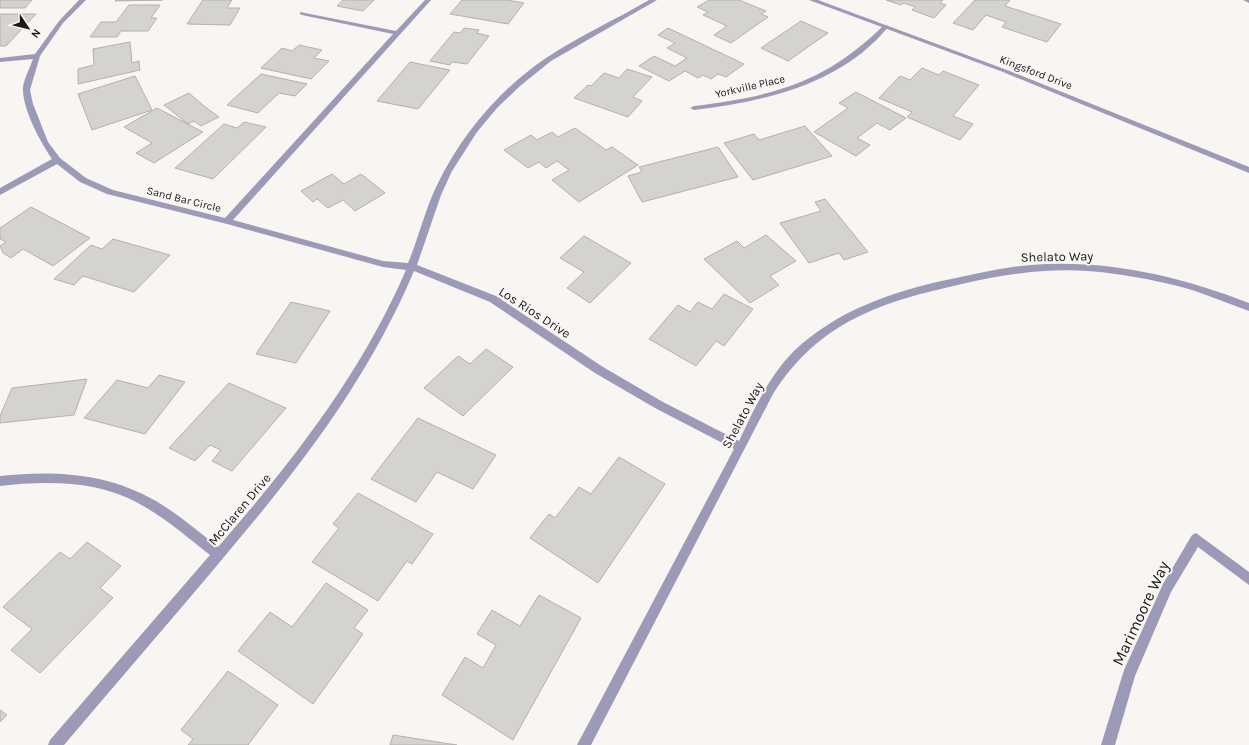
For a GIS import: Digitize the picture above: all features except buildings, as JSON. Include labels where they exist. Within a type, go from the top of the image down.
[{"type":"street","name":"Sand Bar Circle","points":[[82,0],[61,22],[37,56],[26,90],[29,104],[44,142],[57,160],[83,180],[110,192],[227,221],[428,0]]},
{"type":"street","name":"McClaren Drive","points":[[55,745],[219,555],[306,449],[340,401],[367,356],[412,267],[440,187],[458,154],[480,124],[516,85],[544,61],[577,41],[654,0]]},
{"type":"street","name":"Kingsford Drive","points":[[812,0],[886,26],[1085,103],[1249,170]]},
{"type":"street","points":[[302,13],[398,33]]},
{"type":"street","name":"Yorkville Place","points":[[694,108],[763,97],[814,79],[850,59],[886,26]]},
{"type":"street","points":[[0,60],[37,56]]},
{"type":"street","points":[[0,192],[57,160]]},
{"type":"street","name":"Los Rios Drive","points":[[227,221],[383,264],[412,267],[493,299],[599,370],[659,405],[741,446]]},
{"type":"street","name":"Shelato Way","points":[[584,745],[741,446],[762,402],[783,371],[808,345],[836,323],[868,305],[902,293],[1013,270],[1070,267],[1110,270],[1152,277],[1196,288],[1249,308]]},
{"type":"street","points":[[0,481],[25,478],[70,478],[91,481],[129,493],[162,512],[219,555]]},
{"type":"street","name":"Marimoore Way","points":[[1108,745],[1129,675],[1167,588],[1196,539],[1249,579]]}]
